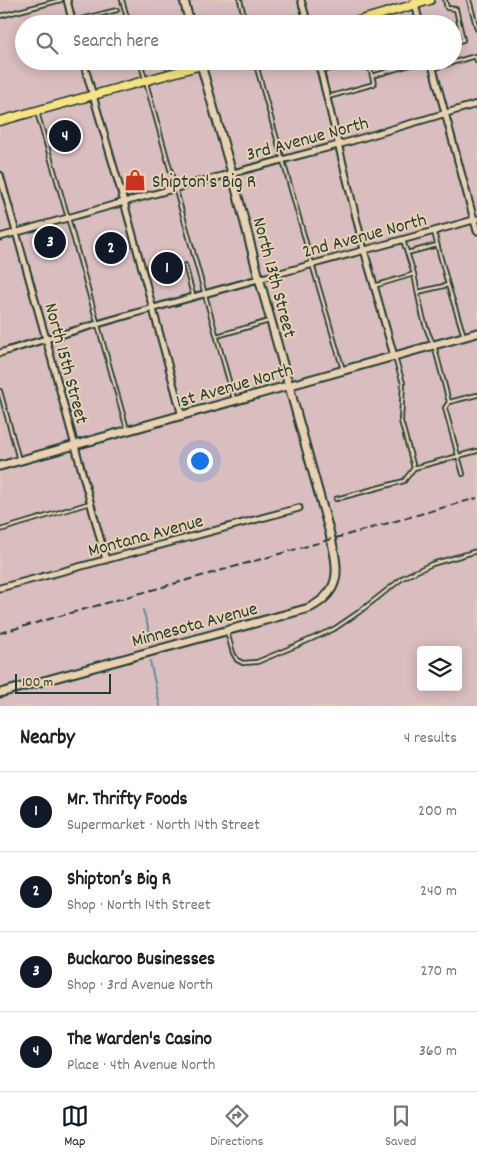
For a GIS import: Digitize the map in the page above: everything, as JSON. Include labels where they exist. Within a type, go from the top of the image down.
[{"type":"main road","points":[[375,15],[414,2],[430,0]]},
{"type":"main road","points":[[0,121],[178,70]]},
{"type":"street","points":[[67,0],[71,15]]},
{"type":"street","points":[[184,0],[188,15]]},
{"type":"street","points":[[301,0],[305,15]]},
{"type":"street","points":[[414,2],[418,15]]},
{"type":"street","points":[[85,70],[124,202],[182,416]]},
{"type":"street","name":"North 13th Street","points":[[202,70],[329,530]]},
{"type":"street","points":[[434,70],[477,231]]},
{"type":"street","points":[[320,71],[364,250],[394,356]]},
{"type":"street","name":"3rd Avenue North","points":[[0,237],[338,145],[477,104]]},
{"type":"street","name":"North 15th Street","points":[[0,175],[106,560]]},
{"type":"street","name":"2nd Avenue North","points":[[0,353],[46,338],[475,219]]},
{"type":"street","name":"1st Avenue North","points":[[0,466],[477,333]]},
{"type":"street","name":"Montana Avenue","points":[[0,588],[298,508]]},
{"type":"street","name":"Minnesota Avenue","points":[[0,693],[293,614],[318,604],[324,599],[336,581],[336,557],[329,530]]},
{"type":"lane","points":[[0,16],[61,0]]},
{"type":"lane","points":[[122,0],[126,15]]},
{"type":"lane","points":[[240,0],[244,15]]},
{"type":"lane","points":[[445,0],[447,8],[456,8],[458,15]]},
{"type":"lane","points":[[469,0],[477,29]]},
{"type":"lane","points":[[100,15],[117,10]]},
{"type":"lane","points":[[462,60],[475,56],[477,62]]},
{"type":"lane","points":[[143,70],[234,401]]},
{"type":"lane","points":[[258,70],[343,370]]},
{"type":"lane","points":[[326,97],[374,84],[370,70]]},
{"type":"lane","points":[[372,76],[392,70]]},
{"type":"lane","points":[[36,111],[68,218],[127,431]]},
{"type":"lane","points":[[434,231],[464,336]]},
{"type":"lane","points":[[403,240],[414,274],[421,310],[429,337],[434,345],[449,402]]},
{"type":"lane","points":[[407,253],[437,245]]},
{"type":"lane","points":[[185,265],[193,297]]},
{"type":"lane","points":[[374,286],[414,274]]},
{"type":"lane","points":[[418,292],[448,284]]},
{"type":"lane","points":[[217,336],[271,321]]},
{"type":"lane","points":[[394,356],[403,383],[401,421],[414,468]]},
{"type":"lane","points":[[0,391],[19,461]]},
{"type":"lane","points":[[463,474],[445,408],[449,402],[477,395]]},
{"type":"lane","points":[[336,499],[404,481],[414,468],[477,451]]},
{"type":"lane","points":[[0,530],[90,503]]},
{"type":"lane","points":[[226,631],[237,660],[243,663],[257,662],[334,628],[359,612],[404,577],[432,564],[477,552]]},
{"type":"shaded area","points":[[0,0],[477,0],[477,706],[0,706]]},
{"type":"waterway","points":[[143,610],[152,640]]},
{"type":"waterway","points":[[150,661],[160,706]]},
{"type":"railway","points":[[0,633],[477,498]]},
{"type":"place","name":"The Warden's Casino","points":[[65,136]]},
{"type":"place","name":"Shipton's Big R","points":[[135,180]]},
{"type":"place","name":"Buckaroo Businesses","points":[[50,242]]},
{"type":"place","name":"Shipton’s Big R","points":[[111,248]]},
{"type":"place","name":"Mr. Thrifty Foods","points":[[167,268]]}]
